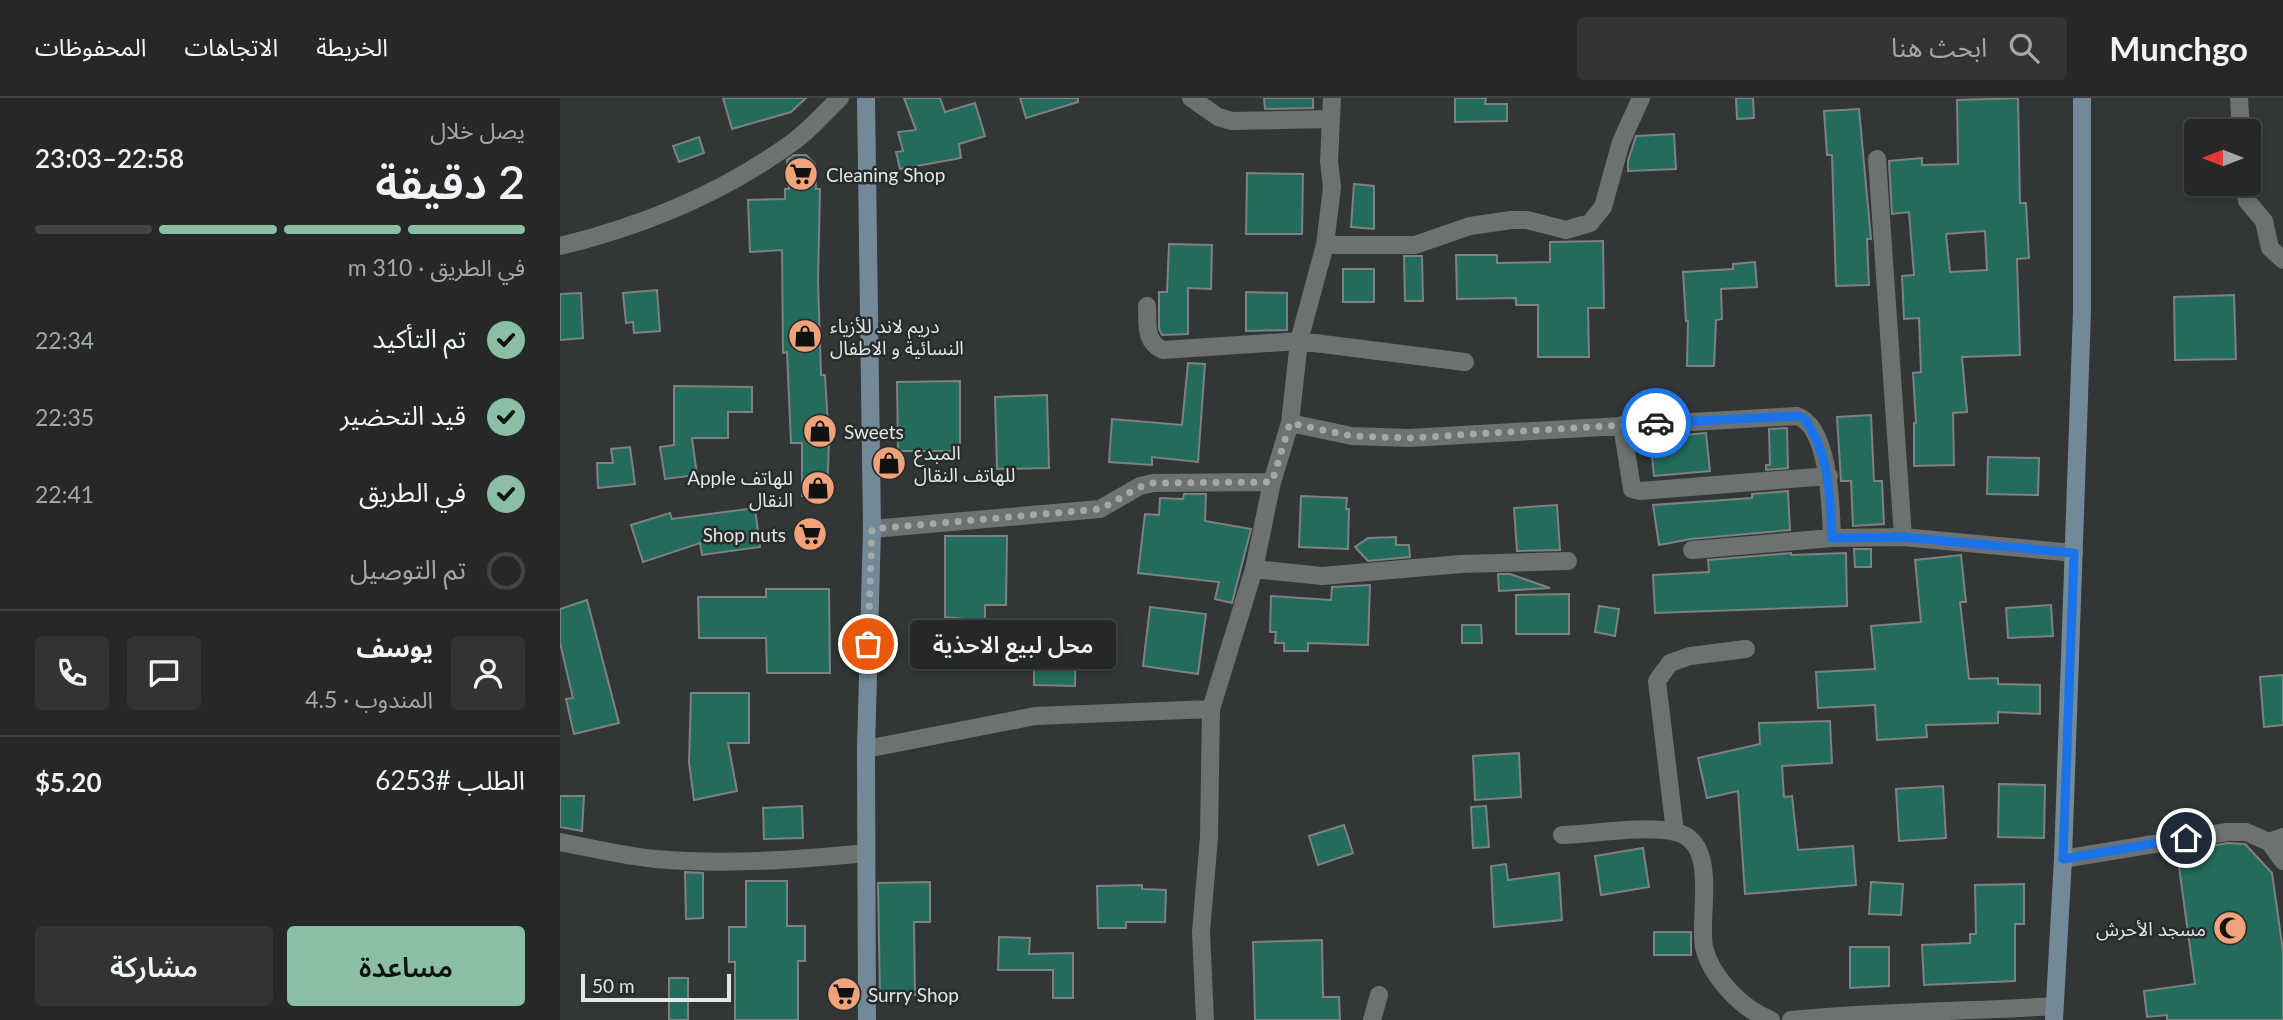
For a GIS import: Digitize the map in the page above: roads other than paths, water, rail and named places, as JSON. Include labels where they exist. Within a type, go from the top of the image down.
[{"type":"street","points":[[560,246],[638,225],[733,181],[795,141],[840,98]]},
{"type":"street","points":[[866,98],[872,529],[866,749],[867,1020]]},
{"type":"street","points":[[1191,98],[1218,117],[1232,121],[1329,119]]},
{"type":"street","points":[[1205,1020],[1201,932],[1209,837],[1211,709],[1254,569],[1272,482],[1290,423],[1299,341],[1325,246],[1332,187],[1329,119],[1332,98]]},
{"type":"street","points":[[1325,246],[1415,245],[1470,226],[1511,220],[1527,220],[1566,230],[1590,223],[1604,207],[1621,142],[1641,98]]},
{"type":"street","points":[[1791,1020],[1862,1012],[2054,1013],[2063,859],[2082,311],[2082,98]]},
{"type":"street","points":[[2239,98],[2240,119]]},
{"type":"street","points":[[1877,159],[1903,537]]},
{"type":"street","points":[[2246,196],[2264,221],[2270,248],[2283,260]]},
{"type":"street","points":[[1147,306],[1149,338],[1156,347],[1163,350],[1299,341],[1465,362]]},
{"type":"street","points":[[1290,423],[1352,436],[1382,438],[1472,436],[1797,416],[1804,418],[1809,426],[1829,476],[1832,538]]},
{"type":"street","points":[[1622,425],[1632,489],[1640,491],[1829,476]]},
{"type":"street","points":[[872,529],[1100,509],[1122,499],[1140,486],[1153,483],[1272,482]]},
{"type":"street","points":[[1692,550],[1832,538],[1903,537],[2074,553]]},
{"type":"street","points":[[1254,569],[1322,576],[1461,564],[1567,561]]},
{"type":"street","points":[[1675,832],[1657,681],[1670,663],[1680,659],[1746,649]]},
{"type":"street","points":[[866,749],[1035,716],[1211,709]]},
{"type":"street","points":[[1562,835],[1675,832],[1693,839],[1699,848],[1704,882],[1704,944],[1707,955],[1714,969],[1740,1000],[1771,1020]]},
{"type":"street","points":[[2063,859],[2227,832],[2246,832],[2276,839],[2283,861]]},
{"type":"street","points":[[560,842],[653,859],[691,861],[785,860],[866,853]]},
{"type":"street","points":[[1372,1020],[1379,995]]},
{"type":"place","name":"Cleaning Shop","points":[[801,174]]},
{"type":"place","name":"دريم لاند للأزياء النسائية و الاطفال","points":[[805,336]]},
{"type":"place","name":"Sweets","points":[[820,431]]},
{"type":"place","name":"المبدع للهاتف النقال","points":[[889,463]]},
{"type":"place","name":"Apple للهاتف النقال","points":[[818,488]]},
{"type":"place","name":"Shop nuts","points":[[810,534]]},
{"type":"place","name":"محل لبيع الاحذية","points":[[868,644]]},
{"type":"place","name":"مسجد الأحرش","points":[[2230,928]]},
{"type":"place","name":"Surry Shop","points":[[844,994]]}]
